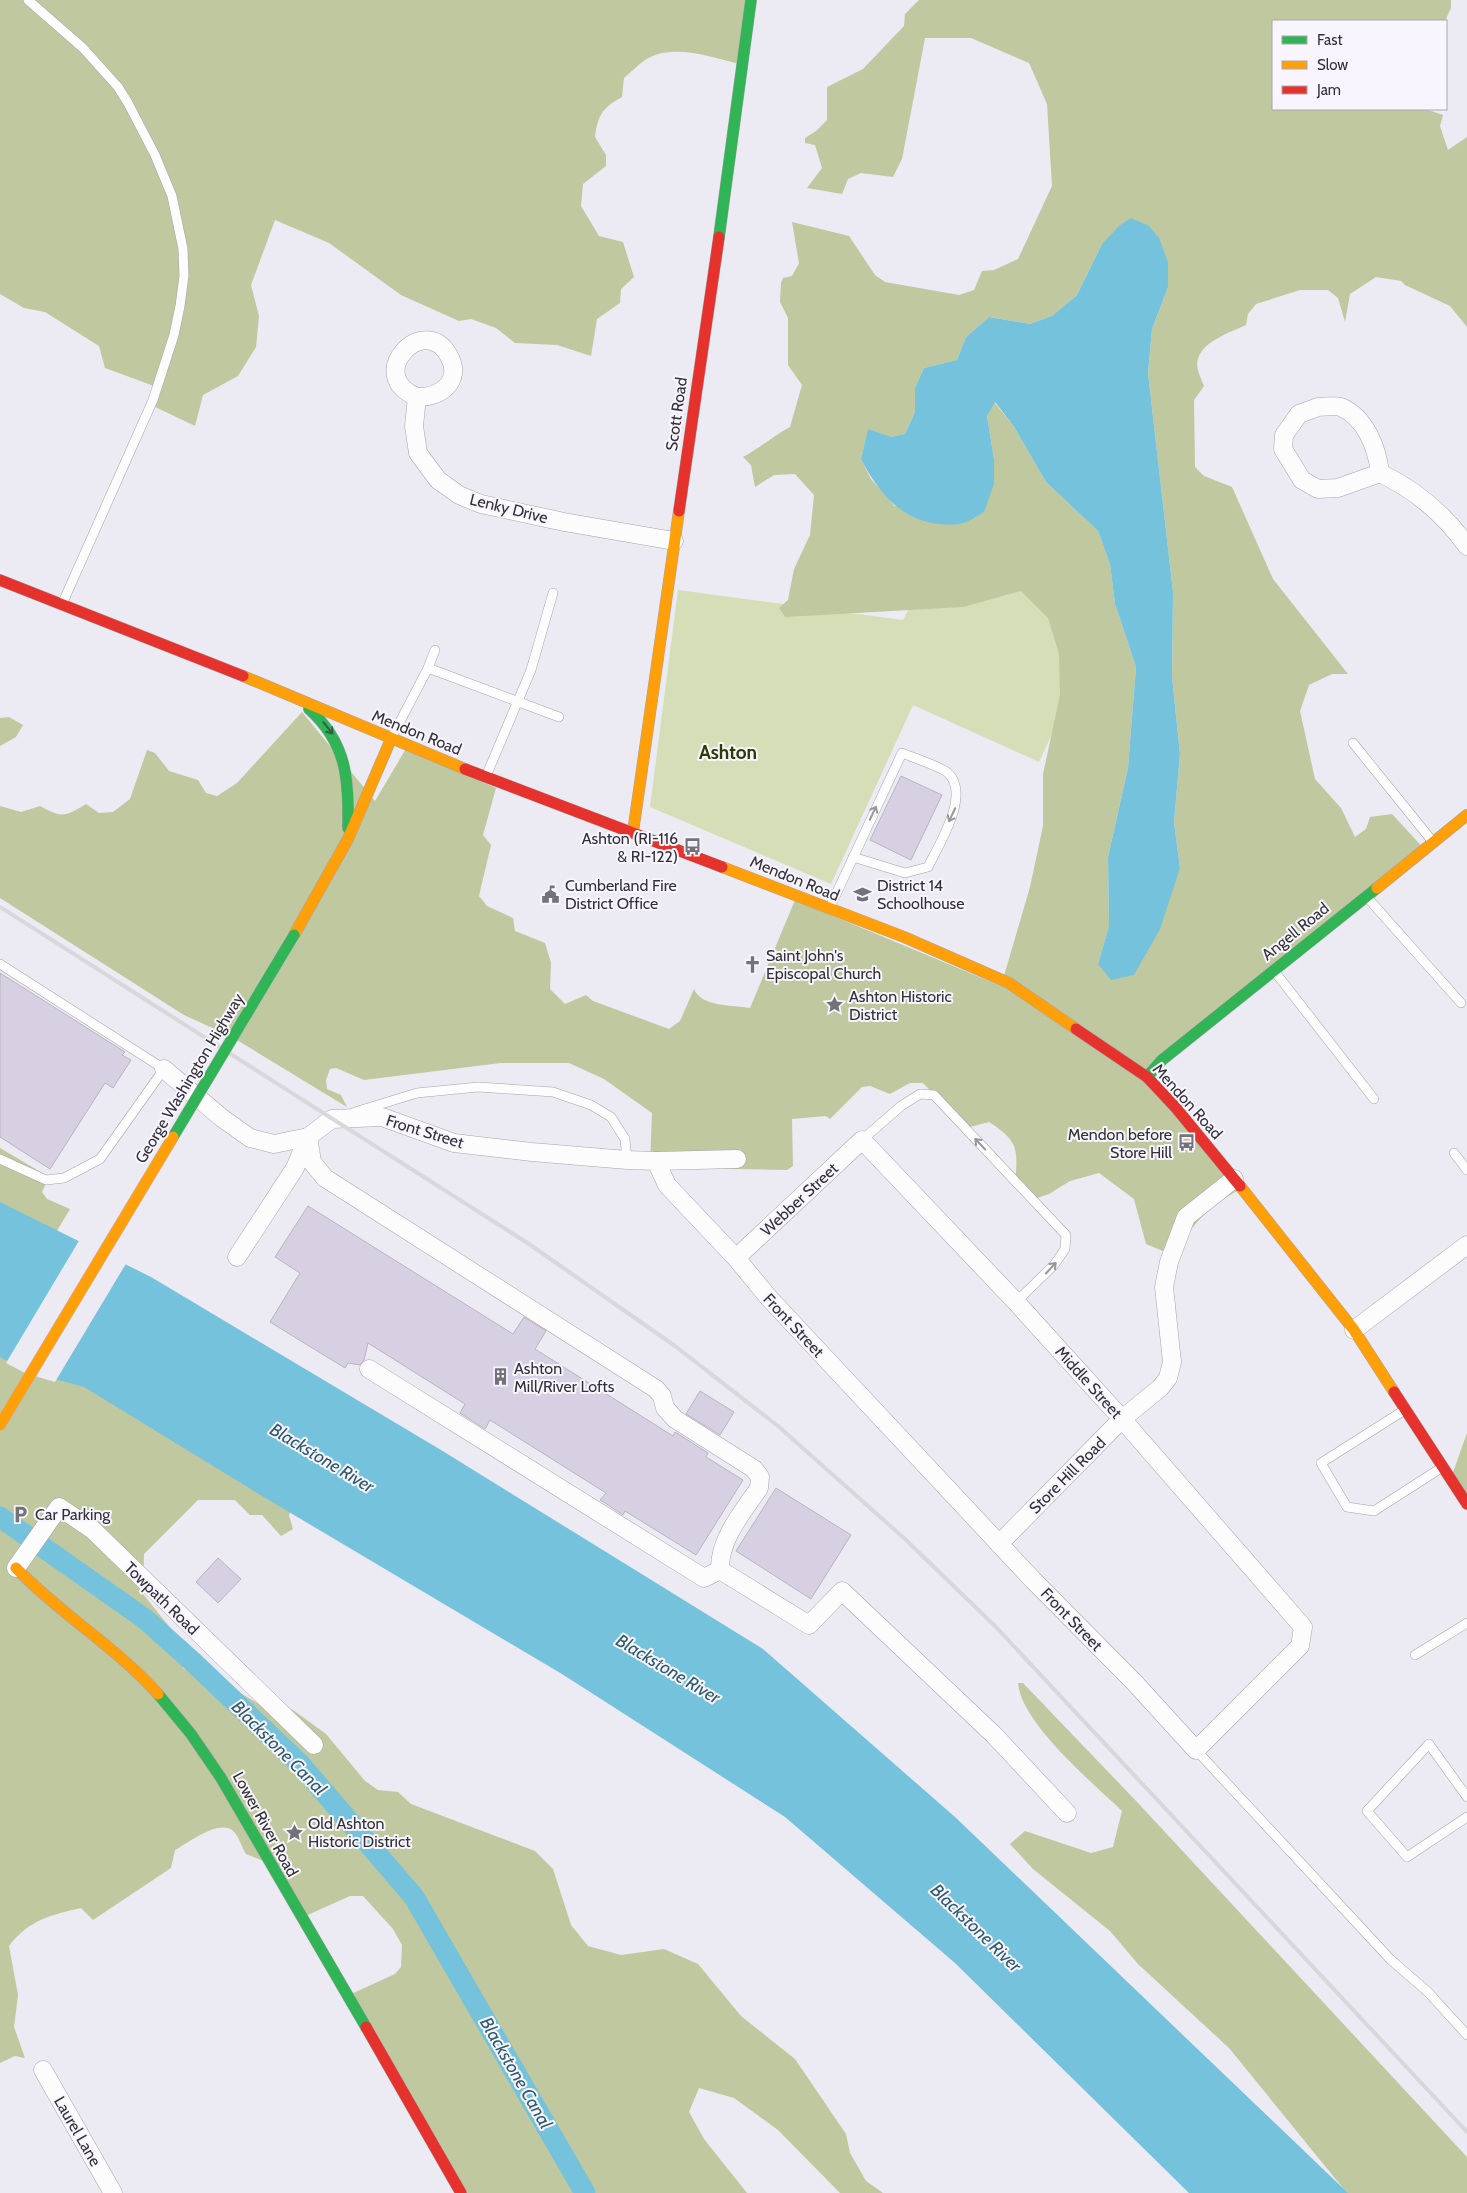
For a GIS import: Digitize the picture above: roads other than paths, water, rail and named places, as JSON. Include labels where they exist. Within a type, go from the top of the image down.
[{"type":"main road","name":"Scott Road","points":[[633,832],[732,148],[751,0]]},
{"type":"main road","name":"Mendon Road","points":[[0,580],[291,696],[486,777],[633,832],[904,938],[1009,982],[1147,1077],[1176,1108],[1354,1330],[1467,1504]]},
{"type":"main road","points":[[291,696],[322,720],[340,746],[347,783],[348,839]]},
{"type":"main road","name":"George Washington Highway","points":[[0,1425],[294,935],[348,839],[391,739]]},
{"type":"main road","name":"Angell Road","points":[[1147,1077],[1162,1060],[1467,815]]},
{"type":"main road","name":"Lower River Road","points":[[18,1564],[32,1585],[88,1629],[134,1669],[174,1712],[206,1754],[232,1793],[269,1863],[354,2006],[461,2193]]},
{"type":"street","name":"Lenky Drive","points":[[417,397],[414,426],[418,453],[438,480],[459,495],[481,504],[564,522],[674,541]]},
{"type":"street","points":[[1380,472],[1338,488],[1318,489],[1302,480],[1291,465],[1284,449],[1284,434],[1299,414],[1318,406],[1341,406],[1359,420],[1371,438],[1380,472],[1424,498],[1467,546]]},
{"type":"street","points":[[164,1069],[222,1118],[250,1138],[274,1144],[308,1138]]},
{"type":"street","name":"Front Street","points":[[332,1119],[382,1117],[454,1143],[627,1160],[656,1161],[667,1185],[736,1258],[769,1298],[1000,1544],[1134,1682],[1196,1750]]},
{"type":"street","points":[[237,1257],[295,1168],[308,1138],[332,1119]]},
{"type":"street","points":[[308,1138],[312,1162],[325,1178],[656,1389],[662,1396],[665,1408],[675,1419],[754,1469],[760,1478],[759,1488],[726,1540],[719,1556],[720,1570]]},
{"type":"street","name":"Webber Street","points":[[736,1258],[862,1140]]},
{"type":"street","name":"Middle Street","points":[[862,1140],[1016,1302],[1122,1419],[1302,1628],[1303,1634],[1300,1646],[1196,1750]]},
{"type":"street","points":[[656,1161],[737,1159]]},
{"type":"street","name":"Store Hill Road","points":[[1000,1544],[1122,1419],[1160,1388],[1168,1378],[1172,1362],[1164,1287],[1169,1262],[1186,1217],[1234,1179]]},
{"type":"street","points":[[1354,1330],[1467,1245]]},
{"type":"street","points":[[369,1369],[704,1578],[720,1570]]},
{"type":"street","name":"Towpath Road","points":[[18,1564],[58,1507],[93,1530],[314,1745]]},
{"type":"street","points":[[720,1570],[809,1625],[842,1592],[994,1736],[1067,1813]]},
{"type":"street","name":"Laurel Lane","points":[[43,2070],[113,2193]]},
{"type":"lane","points":[[28,0],[83,48],[118,87],[128,102],[155,155],[172,196],[183,249],[184,276],[180,306],[174,335],[153,400],[62,605]]},
{"type":"lane","points":[[486,777],[531,670],[553,593]]},
{"type":"lane","points":[[391,739],[428,668],[435,650]]},
{"type":"lane","points":[[428,668],[559,717]]},
{"type":"lane","points":[[1353,743],[1433,842]]},
{"type":"lane","points":[[829,909],[902,753],[948,773],[956,787],[957,806],[928,867],[905,874],[853,858]]},
{"type":"lane","points":[[1366,896],[1461,1003]]},
{"type":"lane","points":[[0,964],[164,1069],[100,1159],[64,1178],[46,1180],[0,1159]]},
{"type":"lane","points":[[1273,970],[1374,1099]]},
{"type":"lane","points":[[332,1119],[417,1093],[478,1087],[553,1092],[591,1105],[611,1117],[625,1139],[627,1160]]},
{"type":"lane","points":[[862,1140],[901,1106],[920,1094],[934,1095],[1066,1235],[1065,1249],[1054,1265],[1016,1302]]},
{"type":"lane","points":[[1454,1153],[1467,1170]]},
{"type":"lane","points":[[1406,1410],[1321,1463],[1348,1507],[1374,1511],[1444,1467]]},
{"type":"lane","points":[[1415,1656],[1467,1623]]},
{"type":"lane","points":[[1467,1797],[1429,1744],[1367,1811],[1408,1857],[1467,1817]]},
{"type":"lane","points":[[1196,1750],[1391,1960],[1428,1992],[1467,2035]]},
{"type":"water","points":[[1131,218],[1149,226],[1159,238],[1168,262],[1168,287],[1152,329],[1148,373],[1173,592],[1172,677],[1180,754],[1174,822],[1180,868],[1160,929],[1134,975],[1111,980],[1098,964],[1109,926],[1108,857],[1128,768],[1136,667],[1115,604],[1110,564],[1098,531],[1046,482],[1013,425],[995,402],[987,416],[994,459],[994,484],[984,512],[966,522],[942,524],[926,522],[900,509],[878,487],[861,459],[868,429],[891,437],[905,434],[915,412],[915,388],[924,368],[957,360],[966,337],[989,317],[1030,324],[1052,316],[1077,295],[1102,244],[1120,225]]},
{"type":"water","name":"Blackstone River","points":[[0,1202],[151,1277],[441,1450],[763,1649],[955,1817],[1348,2193],[1189,2193],[955,1963],[785,1817],[562,1674],[262,1496],[84,1387],[26,1371],[0,1357]]},
{"type":"waterway","name":"Blackstone Canal","points":[[0,1517],[145,1619],[300,1764],[414,1897],[585,2193]]},
{"type":"railway","points":[[0,907],[529,1244],[675,1346],[778,1426],[905,1539],[996,1627],[1467,2132]]},
{"type":"place","name":"Ashton (RI-116 & RI-122)","points":[[692,847]]},
{"type":"place","name":"Cumberland Fire District Office","points":[[551,894]]},
{"type":"place","name":"District 14 Schoolhouse","points":[[863,894]]},
{"type":"place","name":"Saint John's Episcopal Church","points":[[752,964]]},
{"type":"place","name":"Ashton Historic District","points":[[835,1005]]},
{"type":"place","name":"Mendon before Store Hill","points":[[1186,1143]]},
{"type":"place","name":"Ashton Mill/River Lofts","points":[[500,1377]]},
{"type":"place","name":"Car Parking","points":[[21,1514]]},
{"type":"place","name":"Old Ashton Historic District","points":[[294,1832]]},
{"type":"district","name":"Ashton","points":[[728,752]]}]
